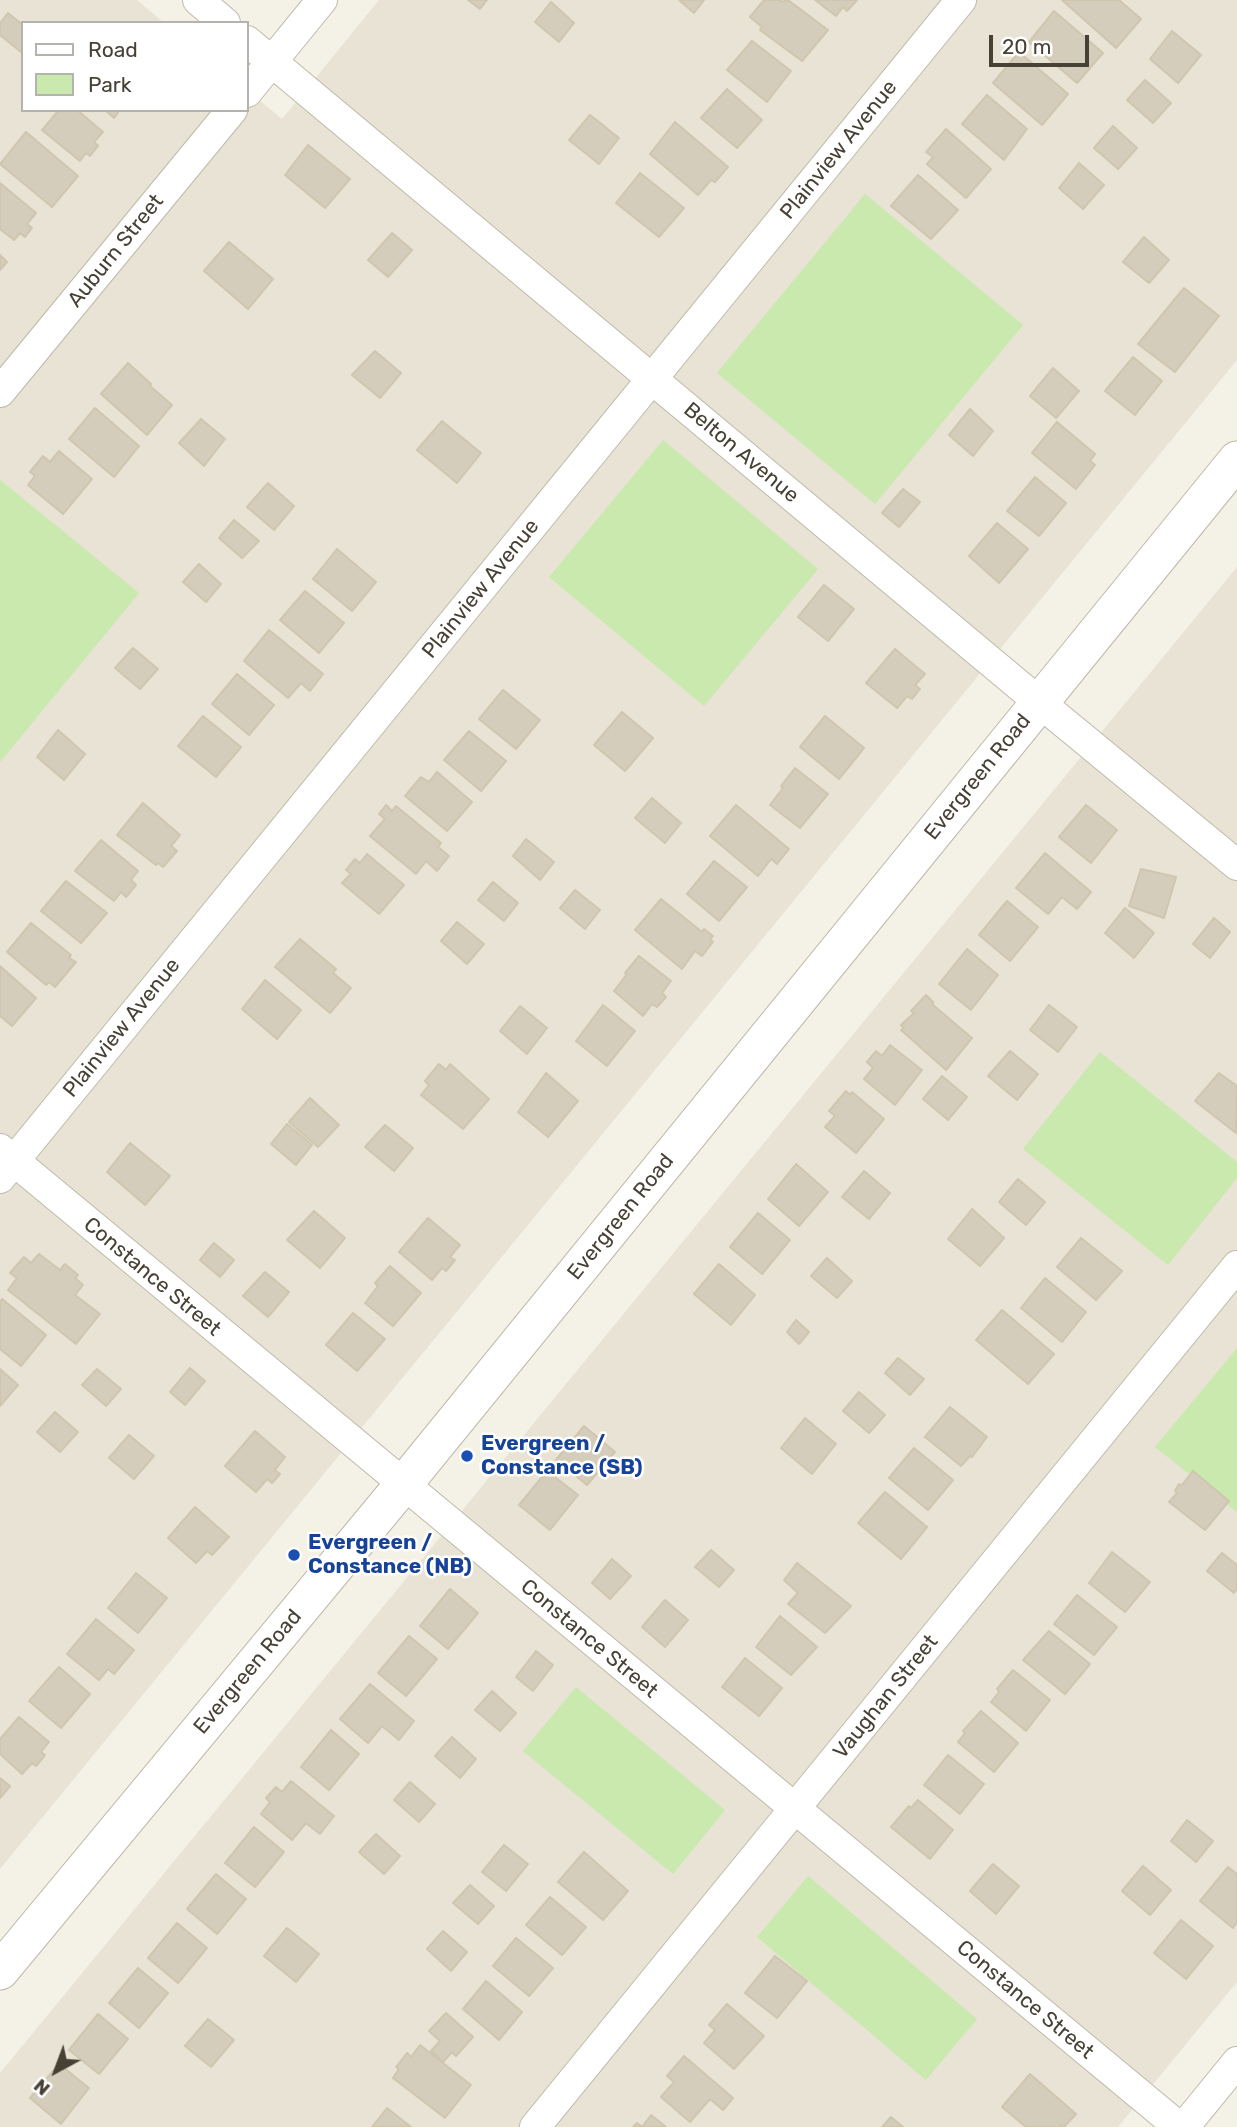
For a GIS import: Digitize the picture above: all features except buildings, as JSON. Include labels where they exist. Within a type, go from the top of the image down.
[{"type":"street","points":[[198,0],[223,21]]},
{"type":"street","points":[[248,91],[322,0]]},
{"type":"street","name":"Plainview Avenue","points":[[5,1163],[961,0]]},
{"type":"street","name":"Belton Avenue","points":[[248,42],[1237,865]]},
{"type":"street","name":"Auburn Street","points":[[0,392],[230,112]]},
{"type":"street","name":"Evergreen Road","points":[[0,1971],[403,1485],[1237,460]]},
{"type":"street","name":"Constance Street","points":[[5,1163],[403,1485],[1181,2127]]},
{"type":"street","name":"Vaughan Street","points":[[535,2127],[1237,1266]]},
{"type":"street","points":[[1181,2127],[1237,2062]]},
{"type":"shaded area","points":[[0,0],[137,0],[162,21],[21,21],[21,112],[248,112],[248,91],[282,119],[379,0],[1237,0],[1237,360],[0,1869]]},
{"type":"shaded area","points":[[1237,567],[1237,1982],[1118,2127],[0,2127],[0,2073]]},
{"type":"green space","points":[[865,194],[1023,325],[875,504],[717,373]]},
{"type":"green space","points":[[663,440],[818,569],[704,706],[549,577]]},
{"type":"green space","points":[[0,480],[139,593],[0,762]]},
{"type":"green space","points":[[1100,1052],[1237,1162],[1237,1178],[1168,1265],[1023,1149]]},
{"type":"green space","points":[[1237,1348],[1237,1512],[1155,1447]]},
{"type":"green space","points":[[576,1687],[725,1810],[673,1874],[523,1751]]},
{"type":"green space","points":[[808,1876],[977,2019],[926,2080],[757,1937]]},
{"type":"place","name":"Evergreen / Constance (SB)","points":[[467,1456]]},
{"type":"place","name":"Evergreen / Constance (NB)","points":[[294,1555]]}]
